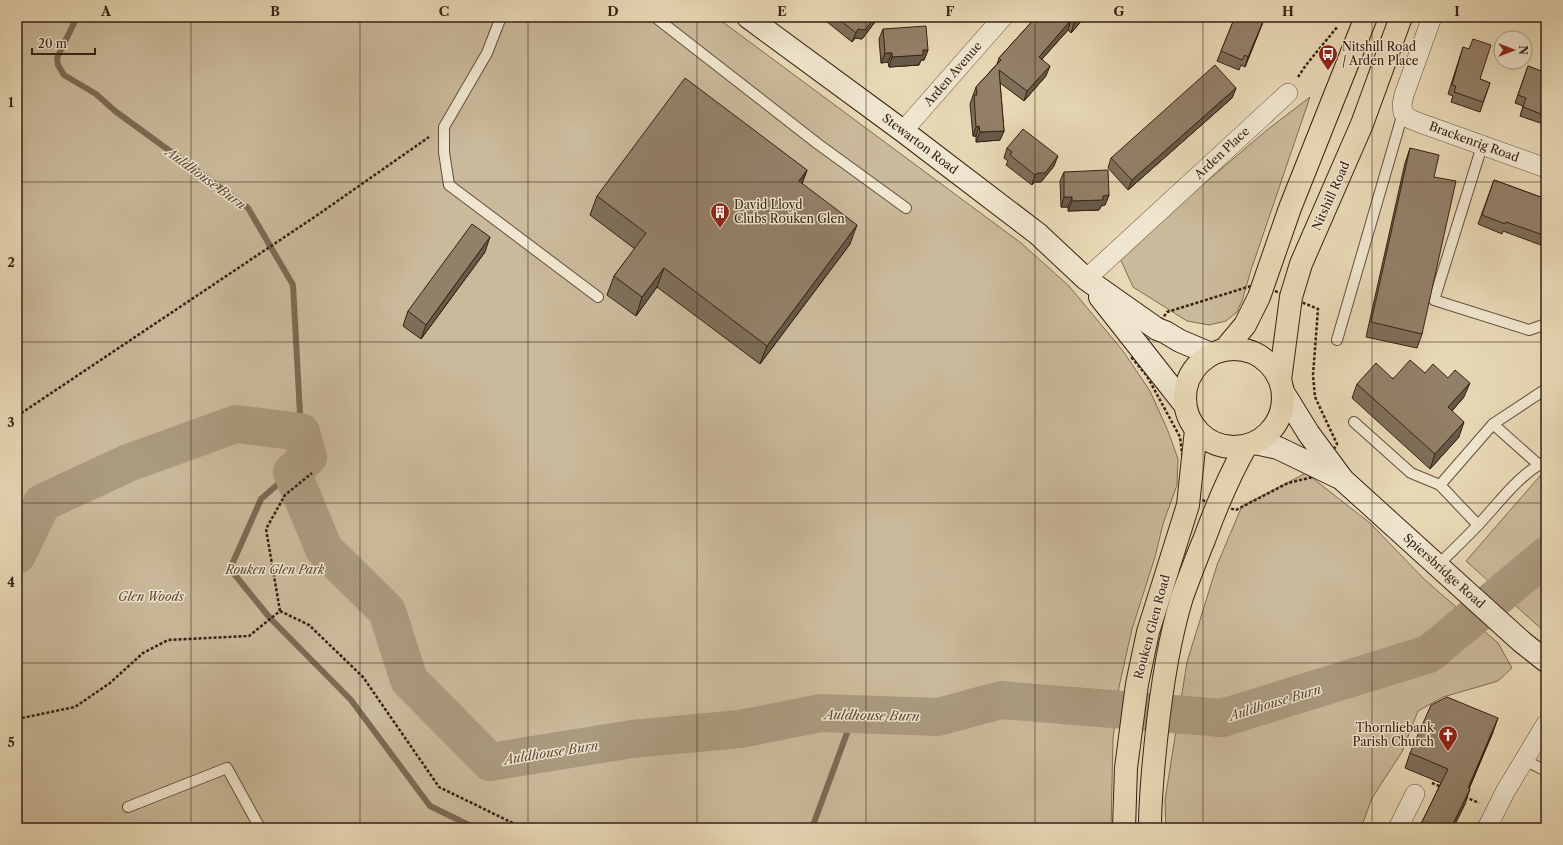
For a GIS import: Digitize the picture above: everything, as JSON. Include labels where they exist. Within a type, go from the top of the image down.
[{"type":"main road","name":"Stewarton Road","points":[[748,17],[903,131],[1038,234],[1086,279],[1157,329],[1180,341],[1218,351]]},
{"type":"main road","points":[[1218,351],[1242,349],[1258,355],[1274,370],[1281,386],[1282,407],[1276,422],[1271,430],[1262,438],[1250,444],[1229,447],[1213,443],[1196,430],[1185,405],[1185,390],[1190,374],[1199,363],[1218,351],[1245,324],[1259,297],[1290,208],[1366,17]]},
{"type":"main road","name":"Nitshill Road","points":[[1281,386],[1292,297],[1301,264],[1362,124],[1401,17]]},
{"type":"main road","name":"Stewarton Road","points":[[1086,279],[1185,405]]},
{"type":"main road","name":"Spiersbridge Road","points":[[1281,386],[1324,463],[1522,642],[1546,661]]},
{"type":"main road","name":"Rouken Glen Road","points":[[1124,828],[1126,768],[1130,725],[1137,684],[1148,632],[1182,529],[1190,496],[1196,430]]},
{"type":"main road","name":"Spiersbridge Road","points":[[1250,444],[1278,448],[1324,463]]},
{"type":"main road","name":"Rouken Glen Road","points":[[1150,828],[1152,790],[1163,686],[1171,641],[1182,597],[1217,505],[1235,465],[1250,444]]},
{"type":"street","name":"Arden Avenue","points":[[903,131],[1003,17]]},
{"type":"street","points":[[1403,113],[1402,104],[1404,95],[1432,17]]},
{"type":"street","name":"Arden Place","points":[[1086,279],[1288,93]]},
{"type":"street","name":"Brackenrig Road","points":[[1403,113],[1410,119],[1546,168]]},
{"type":"street","points":[[1487,828],[1524,760],[1546,724]]},
{"type":"street","points":[[1398,828],[1414,794]]},
{"type":"lane","points":[[501,17],[487,53],[444,127],[444,152],[449,185],[598,297]]},
{"type":"lane","points":[[655,17],[818,144],[906,208]]},
{"type":"lane","points":[[1337,340],[1403,113]]},
{"type":"lane","points":[[1482,146],[1434,300],[1529,330],[1546,324]]},
{"type":"lane","points":[[1440,484],[1493,424],[1546,389]]},
{"type":"lane","points":[[1354,422],[1411,473],[1440,484],[1478,525]]},
{"type":"lane","points":[[1445,573],[1478,525],[1509,489],[1542,463],[1493,424]]},
{"type":"lane","points":[[1524,760],[1546,771]]},
{"type":"lane","points":[[128,806],[227,768],[260,828]]},
{"type":"path","points":[[1288,93],[1306,65],[1341,23]]},
{"type":"path","points":[[17,416],[316,216],[444,127]]},
{"type":"path","points":[[1251,286],[1263,286],[1318,309],[1313,375],[1315,397],[1337,444],[1317,476],[1288,483],[1236,510],[1185,495],[1184,468],[1180,437],[1147,376],[1132,358],[1141,350],[1157,329],[1167,312],[1251,286]]},
{"type":"path","points":[[280,611],[266,529],[285,495],[312,473]]},
{"type":"path","points":[[17,719],[75,707],[110,683],[143,653],[168,640],[249,636],[280,611]]},
{"type":"path","points":[[280,611],[309,625],[363,677],[439,787],[523,828]]},
{"type":"path","points":[[1414,794],[1431,783],[1446,789]]},
{"type":"path","points":[[1460,795],[1496,810]]},
{"type":"green space","points":[[17,17],[716,17],[1021,243],[1069,286],[1123,351],[1150,391],[1168,431],[1178,459],[1177,485],[1163,524],[1155,557],[1132,629],[1119,687],[1113,739],[1111,828],[17,828]]},
{"type":"green space","points":[[1310,97],[1237,312],[1226,321],[1209,325],[1187,321],[1133,287],[1119,256],[1267,130]]},
{"type":"green space","points":[[1546,469],[1546,633],[1466,561]]},
{"type":"green space","points":[[1306,473],[1370,523],[1425,580],[1498,643],[1512,668],[1498,681],[1443,697],[1418,711],[1402,752],[1372,798],[1361,828],[1166,828],[1165,800],[1187,662],[1217,565],[1242,506]]},
{"type":"building","points":[[836,17],[875,17],[865,30],[858,29],[856,33]]},
{"type":"building","points":[[1036,17],[1080,17],[1074,23],[1071,20],[1039,57],[1050,66],[1027,91],[999,70],[1004,131],[980,132],[979,126],[976,127],[974,95],[977,95],[976,87],[1001,60],[999,58]]},
{"type":"building","points":[[1235,17],[1265,17],[1248,57],[1245,55],[1242,60],[1221,51]]},
{"type":"building","points":[[926,26],[928,50],[923,50],[923,55],[892,57],[892,53],[885,53],[883,29]]},
{"type":"building","points":[[1473,39],[1491,45],[1480,79],[1490,83],[1483,102],[1454,92],[1456,86],[1452,85],[1463,47],[1469,49]]},
{"type":"building","points":[[1215,65],[1236,88],[1132,180],[1111,158]]},
{"type":"building","points":[[1533,68],[1546,73],[1546,116],[1523,107],[1526,98],[1518,95],[1527,70],[1533,70]]},
{"type":"building","name":"David Lloyd Clubs Rouken Glen","points":[[685,78],[807,170],[799,181],[857,225],[767,346],[664,268],[642,297],[614,276],[646,233],[597,196]]},
{"type":"building","points":[[1023,129],[1058,156],[1045,173],[1038,173],[1035,175],[1010,155],[1012,152],[1007,148]]},
{"type":"building","points":[[1410,148],[1439,155],[1434,177],[1456,181],[1422,334],[1371,322]]},
{"type":"building","points":[[1108,170],[1109,195],[1103,196],[1103,200],[1072,201],[1072,197],[1064,197],[1064,172]]},
{"type":"building","points":[[1494,180],[1546,199],[1546,236],[1506,222],[1505,224],[1482,215]]},
{"type":"building","points":[[472,224],[490,237],[426,325],[408,311]]},
{"type":"building","points":[[1410,360],[1425,373],[1433,364],[1448,378],[1455,370],[1470,383],[1448,407],[1464,422],[1435,454],[1357,384],[1376,363],[1393,379]]},
{"type":"building","points":[[1447,697],[1498,718],[1468,788],[1470,789],[1451,828],[1419,828],[1448,769],[1410,753],[1431,705]]},
{"type":"waterway","name":"Auldhouse Burn","points":[[77,17],[57,58],[58,65],[64,75],[96,94],[115,111],[248,208],[293,285],[301,432]]},
{"type":"waterway","name":"Auldhouse Burn","points":[[17,555],[42,503],[128,463],[236,424],[301,432],[308,457],[292,472],[324,549],[387,611],[409,680],[490,762],[632,739],[740,729],[821,713],[938,717],[1001,700],[1222,718],[1429,654],[1546,556]]},
{"type":"waterway","points":[[292,472],[261,499],[230,569],[270,618],[351,700],[430,806],[475,828]]},
{"type":"waterway","points":[[812,828],[854,714]]},
{"type":"place","name":"Nitshill Road / Arden Place","points":[[1328,71]]},
{"type":"place","name":"David Lloyd Clubs Rouken Glen","points":[[720,229]]},
{"type":"place","name":"Thornliebank Parish Church","points":[[1448,752]]},
{"type":"park label","name":"Rouken Glen Park","points":[[275,570]]},
{"type":"park label","name":"Glen Woods","points":[[151,597]]}]
